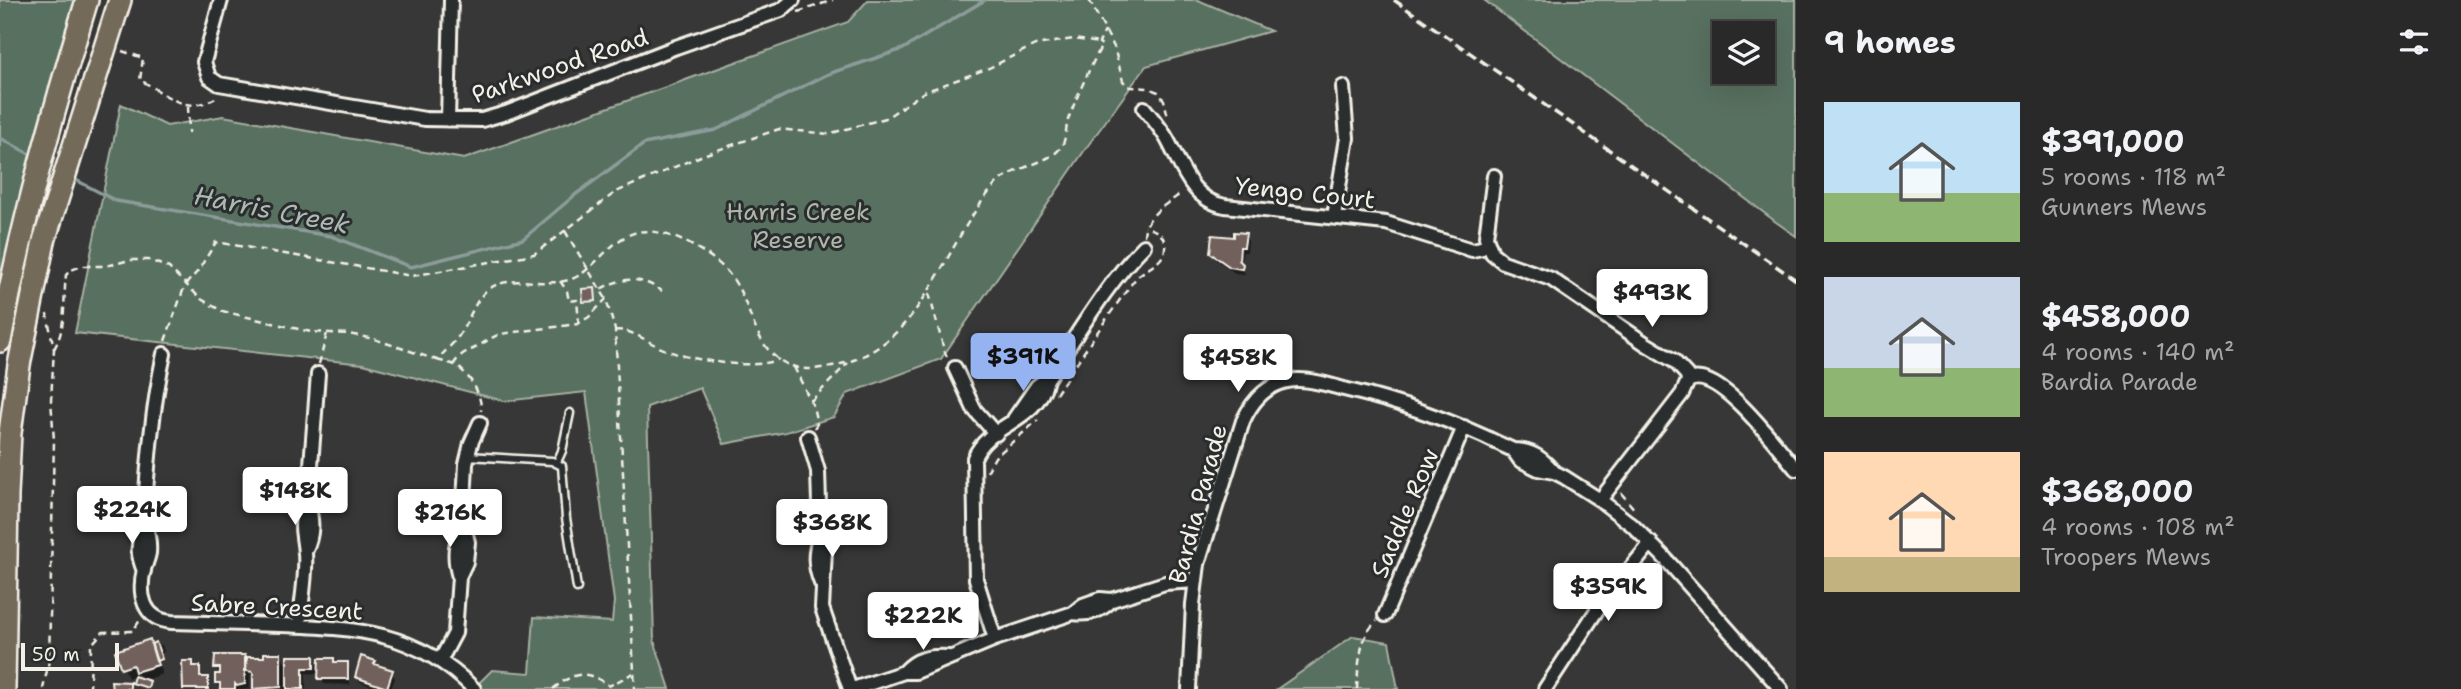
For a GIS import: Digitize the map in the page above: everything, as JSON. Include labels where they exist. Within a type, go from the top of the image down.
[{"type":"main road","points":[[0,341],[21,235],[61,84],[87,0]]},
{"type":"main road","points":[[4,689],[7,495],[10,433],[19,365],[44,241],[120,0]]},
{"type":"street","name":"Parkwood Road","points":[[221,0],[204,62],[209,77],[225,86],[448,120],[474,121],[494,117],[782,10],[793,0]]},
{"type":"street","points":[[448,120],[451,0]]},
{"type":"street","points":[[1334,217],[1347,138],[1343,87]]},
{"type":"street","name":"Yengo Court","points":[[1144,108],[1165,136],[1192,186],[1203,198],[1217,205],[1386,223],[1472,250],[1482,248],[1488,243]]},
{"type":"street","points":[[1494,176],[1487,231],[1492,253],[1503,262],[1551,279],[1674,360],[1683,369],[1688,381]]},
{"type":"street","points":[[995,639],[976,579],[973,473],[977,452],[1014,420],[1037,386],[1047,379],[1121,271],[1144,246]]},
{"type":"street","name":"Sabre Crescent","points":[[164,354],[156,390],[145,483],[144,521],[149,537],[149,557],[144,571],[146,610],[156,619],[172,622],[343,628],[378,634],[408,644],[440,661],[474,689]]},
{"type":"street","points":[[955,369],[974,409],[996,434]]},
{"type":"street","points":[[299,626],[305,552],[311,539],[312,519],[308,503],[318,373]]},
{"type":"street","points":[[1601,500],[1682,394],[1688,381],[1695,377],[1709,381],[1729,393],[1796,469]]},
{"type":"street","name":"Bardia Parade","points":[[1189,689],[1198,565],[1243,421],[1254,401],[1271,387],[1295,380],[1393,401],[1464,427],[1513,450],[1520,460],[1538,469],[1554,472],[1601,500],[1651,543],[1781,689]]},
{"type":"street","points":[[440,661],[455,633],[460,577],[466,562],[468,542],[463,523],[467,456],[480,423]]},
{"type":"street","name":"Saddle Row","points":[[1385,615],[1464,427]]},
{"type":"street","points":[[808,437],[817,471],[820,535],[825,551],[822,583],[824,616],[852,689],[904,672],[916,672],[934,666],[948,657],[1073,613],[1083,605],[1100,599],[1112,600],[1165,583],[1196,581]]},
{"type":"street","points":[[1545,689],[1599,607],[1651,543]]},
{"type":"lane","points":[[557,462],[570,413]]},
{"type":"lane","points":[[467,456],[557,462],[563,470],[566,518],[577,588]]},
{"type":"path","points":[[782,10],[796,13],[833,0]]},
{"type":"path","points":[[1089,0],[1111,40],[1123,81],[1130,87],[1137,88]]},
{"type":"path","points":[[437,360],[458,337],[485,291],[504,283],[560,281],[577,277],[618,240],[639,232],[660,233],[687,243],[732,276],[765,347],[779,359],[794,367],[813,369],[850,361],[866,354],[897,330],[929,291],[983,201],[999,182],[1013,172],[1060,149],[1068,118],[1105,31]]},
{"type":"path","points":[[164,354],[167,332],[185,285],[198,271],[216,242],[411,275],[534,254],[616,192],[703,155],[779,129],[828,134],[886,118],[924,93],[989,68],[1035,45],[1074,39],[1100,44],[1111,40]]},
{"type":"path","points":[[122,51],[143,58],[140,80],[188,106],[215,99],[224,92],[225,86]]},
{"type":"path","points":[[188,106],[189,132]]},
{"type":"path","points":[[1144,246],[1145,227],[1157,212],[1192,186]]},
{"type":"path","points":[[1055,396],[1133,282],[1164,255],[1166,244],[1161,236],[1153,229],[1145,227]]},
{"type":"path","points":[[565,231],[606,299],[615,330],[633,673],[636,688]]},
{"type":"path","points":[[54,349],[64,326],[66,275],[71,270],[82,266],[106,266],[130,260],[149,260],[169,268],[201,299],[222,311],[299,329],[374,339],[458,367],[480,396],[480,423]]},
{"type":"path","points":[[600,290],[615,281],[630,278],[649,283],[663,291]]},
{"type":"path","points":[[560,281],[567,291],[569,301],[577,300],[579,323]]},
{"type":"path","points":[[929,291],[944,351],[955,369]]},
{"type":"path","points":[[453,365],[465,351],[500,334],[579,323],[589,317],[606,299]]},
{"type":"path","points":[[43,689],[50,648],[54,440],[51,400],[54,349],[47,313]]},
{"type":"path","points":[[615,330],[634,333],[675,354],[718,364],[768,363],[779,359]]},
{"type":"path","points":[[318,373],[327,333]]},
{"type":"path","points":[[811,401],[850,361]]},
{"type":"path","points":[[794,367],[811,401],[817,424],[808,437]]},
{"type":"path","points":[[986,478],[995,457],[1040,418]]},
{"type":"path","points":[[1357,689],[1359,661],[1370,626],[1385,615]]},
{"type":"path","points":[[90,689],[91,645],[103,632],[133,631],[141,619]]},
{"type":"path","points":[[553,689],[573,676],[585,674],[596,677],[609,686],[633,673]]},
{"type":"green space","points":[[0,0],[88,0],[0,322]]},
{"type":"green space","name":"Harris Creek Reserve","points":[[868,0],[1198,0],[1271,31],[1146,66],[941,359],[847,394],[834,417],[786,432],[724,444],[700,388],[647,407],[654,640],[670,689],[483,689],[478,684],[492,670],[530,673],[534,617],[612,622],[614,601],[586,392],[504,401],[363,364],[75,333],[121,104],[167,126],[223,116],[464,159],[848,22]]},
{"type":"green space","points":[[1484,0],[1796,0],[1796,236],[1776,222]]},
{"type":"green space","points":[[1353,636],[1389,642],[1398,689],[1277,689]]},
{"type":"building","points":[[1234,232],[1246,233],[1244,247],[1240,247],[1239,260],[1243,264],[1242,269],[1230,267],[1210,253],[1212,235],[1234,237]]},
{"type":"building","points":[[595,288],[596,301],[583,302],[582,289]]},
{"type":"building","points":[[150,639],[158,665],[135,672],[133,665],[121,669],[115,651]]},
{"type":"building","points":[[156,642],[162,659],[156,661],[151,644]]},
{"type":"building","points":[[264,653],[281,653],[281,687],[253,689],[253,672],[246,671],[247,657],[264,657]]},
{"type":"building","points":[[215,655],[245,655],[245,684],[235,684],[235,689],[220,689],[220,683],[215,683],[215,674],[220,674],[220,668],[214,668]]},
{"type":"building","points":[[287,656],[314,656],[314,668],[303,668],[303,689],[287,689]]},
{"type":"building","points":[[361,656],[376,661],[374,664],[393,670],[387,688],[355,677]]},
{"type":"building","points":[[319,658],[348,662],[348,679],[318,679]]},
{"type":"building","points":[[182,661],[193,661],[193,666],[200,666],[200,677],[208,677],[208,689],[183,689]]},
{"type":"building","points":[[134,676],[150,681],[148,688],[132,683]]},
{"type":"building","points":[[111,681],[130,682],[130,689],[112,689]]},
{"type":"waterway","name":"Harris Creek","points":[[72,178],[116,201],[331,236],[411,267],[523,239],[575,195],[644,144],[716,130],[828,74],[903,49],[985,0]]},
{"type":"waterway","name":"Harris Creek","points":[[0,138],[35,157]]},
{"type":"railway","points":[[1394,0],[1796,280]]}]
